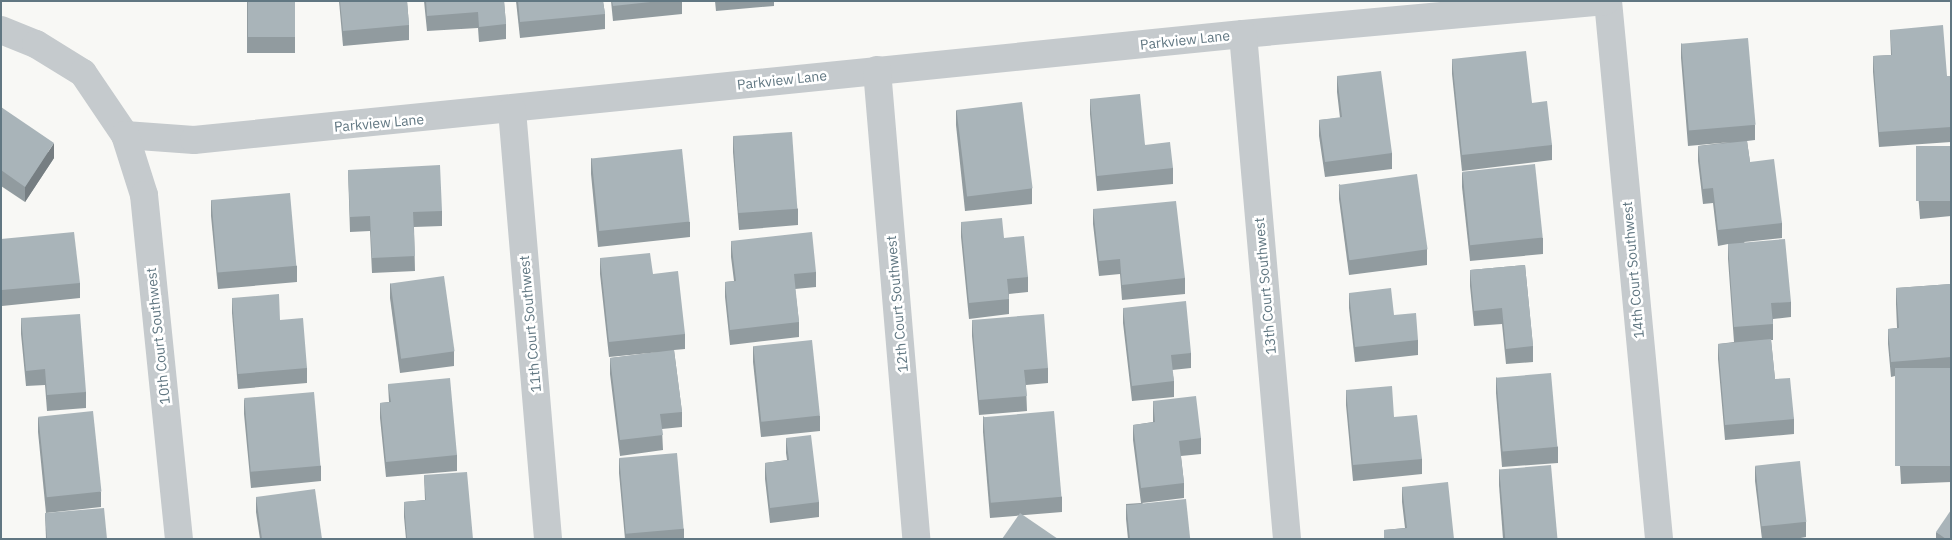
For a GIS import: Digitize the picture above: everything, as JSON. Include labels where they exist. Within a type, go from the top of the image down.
[{"type":"street","name":"Parkview Lane","points":[[125,135],[194,140],[512,110],[877,70],[1607,1]]},
{"type":"street","name":"14th Court Southwest","points":[[1607,1],[1659,539]]},
{"type":"street","points":[[1,30],[36,44],[82,73],[125,135]]},
{"type":"street","name":"13th Court Southwest","points":[[1243,34],[1287,539]]},
{"type":"street","name":"12th Court Southwest","points":[[877,70],[916,539]]},
{"type":"street","name":"11th Court Southwest","points":[[512,110],[548,539]]},
{"type":"street","name":"10th Court Southwest","points":[[125,135],[144,195],[179,539]]},
{"type":"building","points":[[248,1],[295,1],[295,37],[248,37]]},
{"type":"building","points":[[340,1],[407,1],[409,25],[343,31]]},
{"type":"building","points":[[426,1],[504,1],[506,24],[479,27],[478,12],[427,16]]},
{"type":"building","points":[[518,1],[603,1],[605,14],[520,22]]},
{"type":"building","points":[[612,1],[660,1],[613,6]]},
{"type":"building","points":[[1943,25],[1947,76],[1951,76],[1951,127],[1879,132],[1873,56],[1892,55],[1890,30]]},
{"type":"building","points":[[1748,38],[1756,125],[1689,131],[1681,44]]},
{"type":"building","points":[[1526,51],[1532,103],[1547,101],[1552,145],[1462,155],[1452,59]]},
{"type":"building","points":[[1381,71],[1392,153],[1325,162],[1319,120],[1342,117],[1337,76]]},
{"type":"building","points":[[1140,94],[1145,145],[1170,142],[1173,168],[1097,176],[1090,99]]},
{"type":"building","points":[[1022,102],[1033,188],[967,196],[956,110]]},
{"type":"building","points":[[1,107],[54,143],[25,187],[1,170]]},
{"type":"building","points":[[792,132],[797,209],[739,213],[733,136]]},
{"type":"building","points":[[1747,141],[1750,162],[1774,159],[1782,223],[1718,230],[1713,188],[1703,189],[1698,146]]},
{"type":"building","points":[[1916,146],[1951,146],[1951,201],[1916,201]]},
{"type":"building","points":[[682,149],[690,222],[599,231],[591,159]]},
{"type":"building","points":[[1535,164],[1543,238],[1470,245],[1462,172]]},
{"type":"building","points":[[440,165],[442,211],[413,212],[415,256],[372,258],[370,216],[350,217],[348,170]]},
{"type":"building","points":[[1417,174],[1428,249],[1349,260],[1339,185]]},
{"type":"building","points":[[290,193],[296,266],[218,273],[211,200]]},
{"type":"building","points":[[1176,201],[1185,278],[1122,285],[1120,259],[1099,261],[1093,209]]},
{"type":"building","points":[[1002,218],[1004,238],[1024,236],[1028,277],[1007,279],[1009,299],[969,303],[961,222]]},
{"type":"building","points":[[74,232],[80,283],[2,290],[1,239]]},
{"type":"building","points":[[812,232],[816,272],[794,274],[799,322],[730,330],[725,282],[736,281],[731,241]]},
{"type":"building","points":[[1785,239],[1791,302],[1771,303],[1773,324],[1734,327],[1728,244]]},
{"type":"building","points":[[650,253],[653,274],[678,271],[685,334],[609,342],[600,258]]},
{"type":"building","points":[[1525,265],[1533,346],[1506,349],[1502,308],[1474,311],[1470,270]]},
{"type":"building","points":[[444,276],[455,351],[401,359],[391,284]]},
{"type":"building","points":[[1951,284],[1951,357],[1891,362],[1888,329],[1899,328],[1896,288]]},
{"type":"building","points":[[1391,288],[1394,315],[1416,313],[1418,340],[1355,347],[1349,293]]},
{"type":"building","points":[[279,294],[280,320],[303,318],[307,368],[238,374],[232,298]]},
{"type":"building","points":[[1186,301],[1191,353],[1171,355],[1174,381],[1132,386],[1123,308]]},
{"type":"building","points":[[80,314],[86,392],[47,395],[45,369],[26,371],[21,318]]},
{"type":"building","points":[[1044,314],[1048,368],[1024,370],[1027,396],[979,400],[972,320]]},
{"type":"building","points":[[1771,339],[1775,379],[1790,378],[1794,419],[1725,425],[1718,344]]},
{"type":"building","points":[[812,340],[820,416],[761,422],[753,346]]},
{"type":"building","points":[[674,350],[682,412],[660,414],[663,435],[620,440],[610,358]]},
{"type":"building","points":[[1895,368],[1951,368],[1951,466],[1895,466]]},
{"type":"building","points":[[1551,373],[1557,447],[1503,452],[1496,378]]},
{"type":"building","points":[[450,378],[457,455],[386,462],[380,403],[391,402],[388,384]]},
{"type":"building","points":[[1392,386],[1394,417],[1417,415],[1422,459],[1353,465],[1346,390]]},
{"type":"building","points":[[314,392],[320,466],[251,472],[244,398]]},
{"type":"building","points":[[1196,396],[1201,438],[1179,441],[1184,483],[1141,488],[1133,425],[1155,422],[1153,401]]},
{"type":"building","points":[[93,411],[101,492],[47,497],[38,417]]},
{"type":"building","points":[[1054,411],[1061,497],[991,503],[983,417]]},
{"type":"building","points":[[811,435],[819,502],[770,508],[765,463],[789,460],[786,438]]},
{"type":"building","points":[[677,453],[684,529],[626,534],[619,458]]},
{"type":"building","points":[[1800,461],[1806,522],[1762,526],[1755,466]]},
{"type":"building","points":[[1551,465],[1557,539],[1505,539],[1499,470]]},
{"type":"building","points":[[467,472],[473,539],[407,539],[404,502],[426,500],[424,475]]},
{"type":"building","points":[[1448,482],[1454,539],[1384,539],[1384,530],[1407,528],[1402,487]]},
{"type":"building","points":[[315,489],[322,539],[262,539],[256,497]]},
{"type":"building","points":[[1186,499],[1190,539],[1130,539],[1126,505]]},
{"type":"building","points":[[104,508],[107,539],[47,539],[45,513]]},
{"type":"building","points":[[1951,510],[1951,539],[1946,539],[1936,532]]},
{"type":"building","points":[[1020,513],[1058,539],[1002,539]]}]
